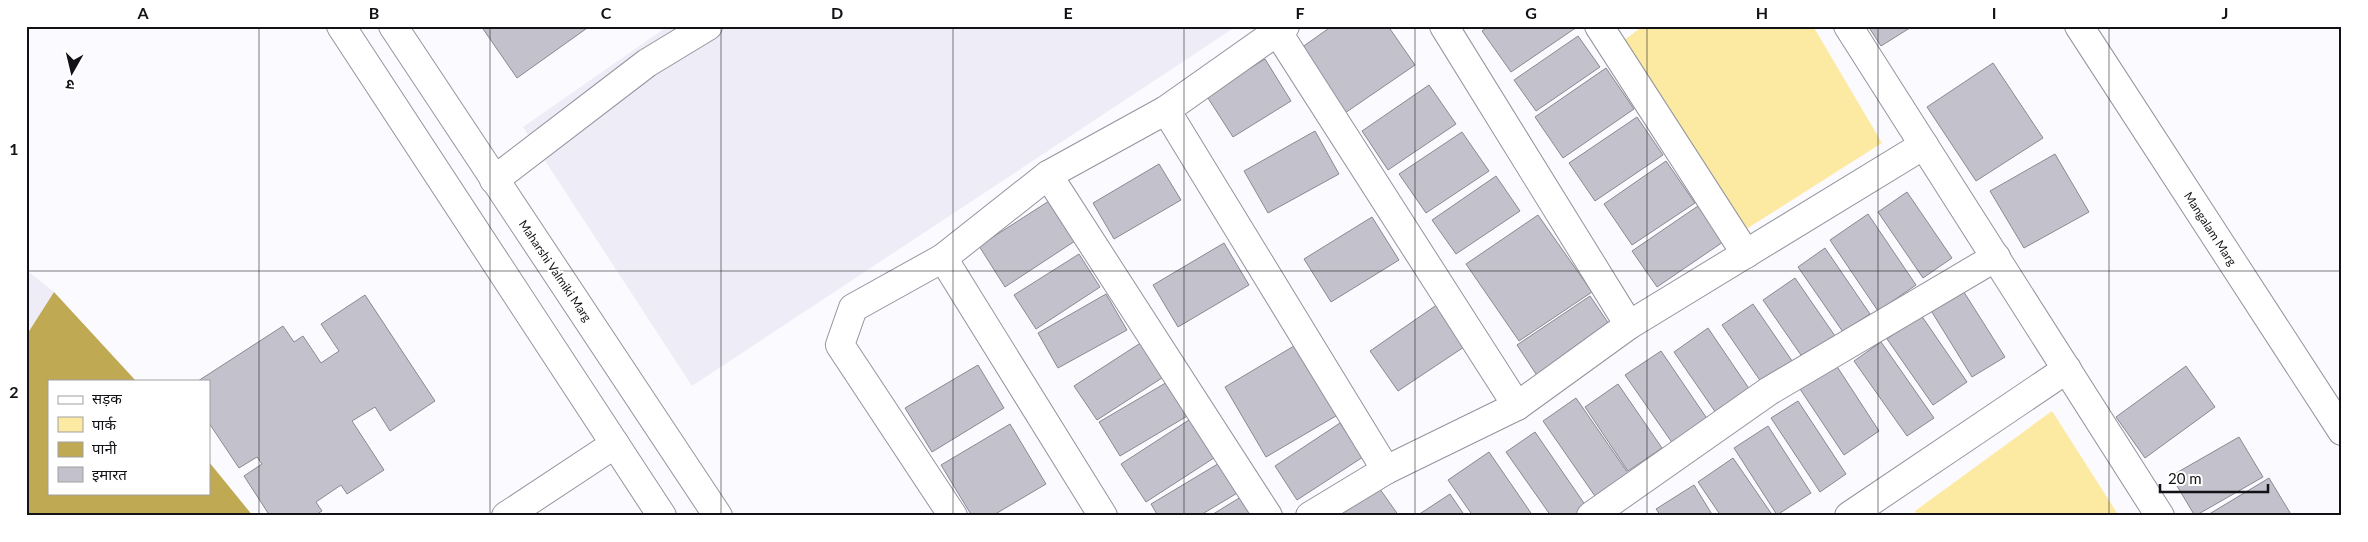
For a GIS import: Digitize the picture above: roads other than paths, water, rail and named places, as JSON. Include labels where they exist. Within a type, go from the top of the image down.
[{"type":"street","points":[[341,26],[662,516]]},
{"type":"street","name":"Maharshi Valmiki Marg","points":[[393,26],[718,516]]},
{"type":"street","points":[[494,180],[647,63],[708,26]]},
{"type":"street","points":[[1444,26],[1629,325]]},
{"type":"street","points":[[1599,26],[1746,254]]},
{"type":"street","points":[[1848,26],[2160,516]]},
{"type":"street","name":"Mangalam Marg","points":[[2079,26],[2342,432]]},
{"type":"street","points":[[953,516],[840,346],[853,308],[943,258],[1048,175],[1166,110],[1281,29],[1517,406]]},
{"type":"street","points":[[1166,110],[1386,470]]},
{"type":"street","points":[[1310,516],[1386,470],[1517,406],[1629,325],[1924,145]]},
{"type":"street","points":[[1048,175],[1268,516]]},
{"type":"street","points":[[1591,516],[1769,391],[1996,257]]},
{"type":"street","points":[[943,258],[1102,516]]},
{"type":"street","points":[[1849,516],[2067,369]]},
{"type":"street","points":[[506,516],[615,444]]},
{"type":"water","points":[[54,292],[135,380],[48,380],[48,494],[210,494],[210,463],[253,516],[26,516],[26,336]]}]
